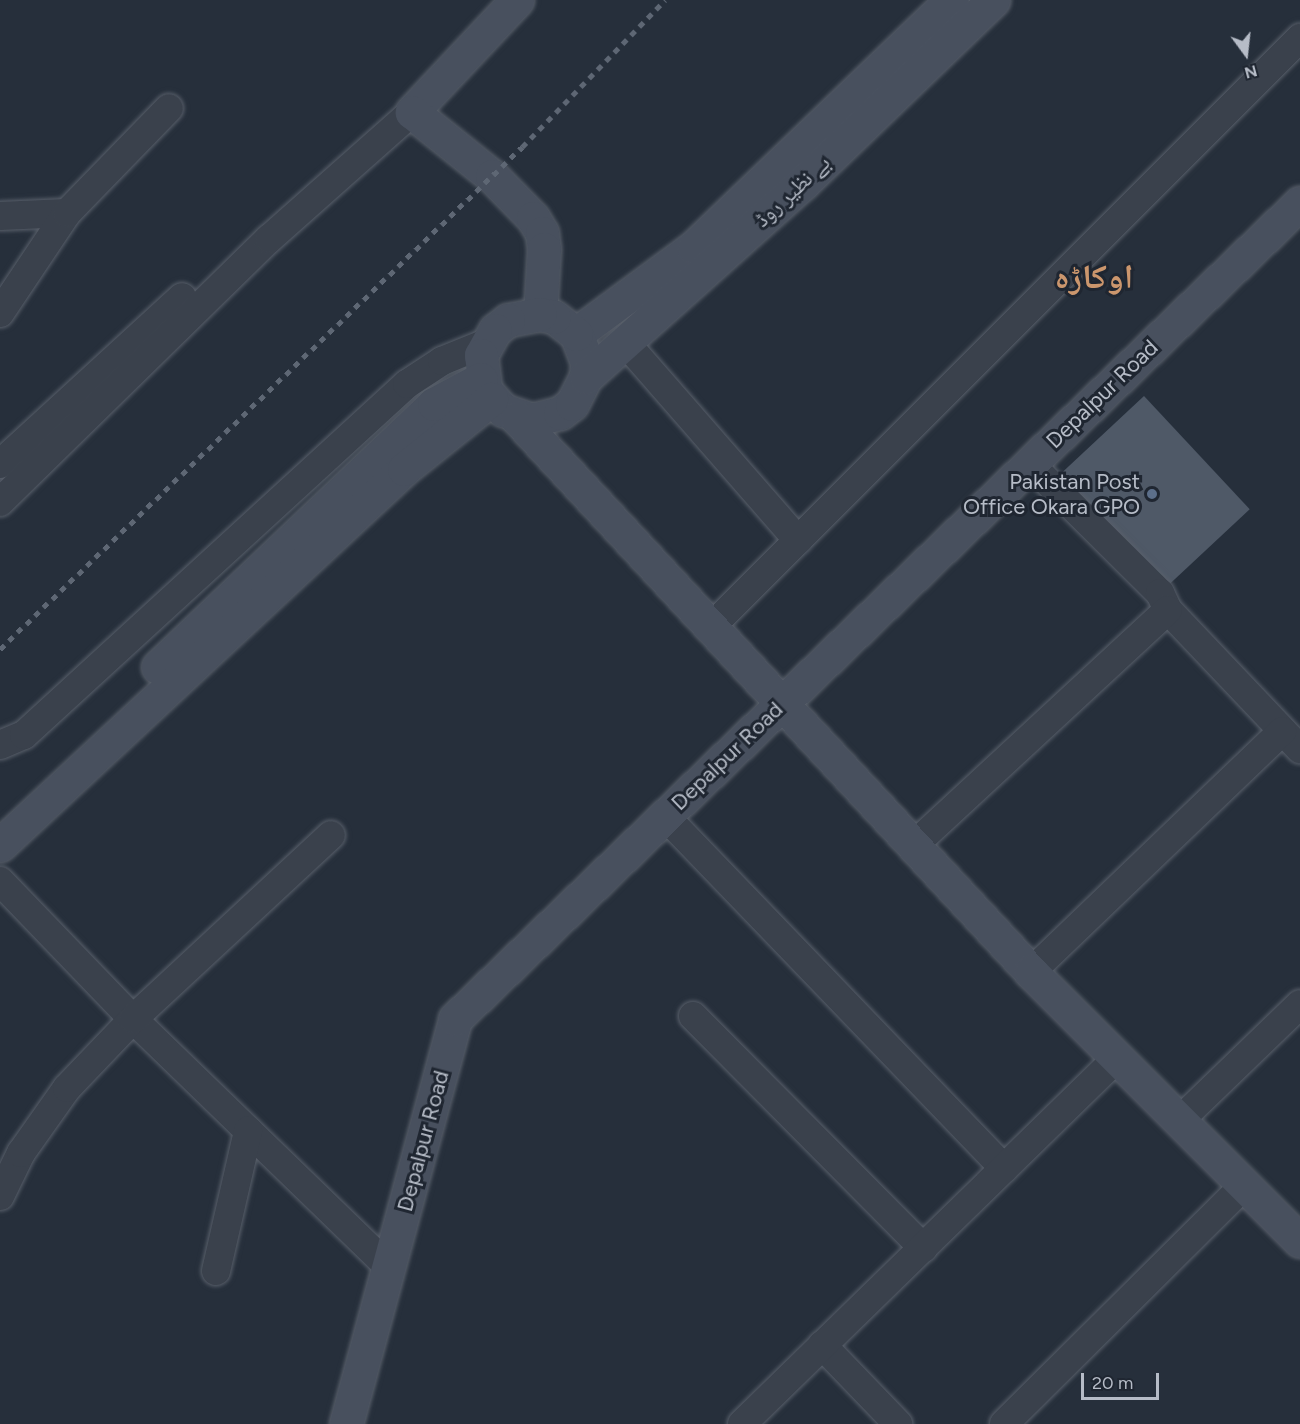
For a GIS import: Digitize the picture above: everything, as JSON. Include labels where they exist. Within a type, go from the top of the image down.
[{"type":"street","points":[[0,502],[269,239],[412,112],[517,0]]},
{"type":"street","points":[[576,334],[694,247],[952,0]]},
{"type":"street","name":"بے نظیر روڈ","points":[[586,378],[803,183],[993,0]]},
{"type":"street","points":[[709,629],[1300,38]]},
{"type":"street","points":[[0,313],[68,213],[169,108]]},
{"type":"street","points":[[412,112],[492,176],[533,218],[542,233],[544,249],[540,314]]},
{"type":"street","name":"Depalpur Road","points":[[346,1424],[390,1268],[455,1019],[1300,203]]},
{"type":"street","points":[[0,216],[68,213]]},
{"type":"street","points":[[0,464],[240,245],[269,239]]},
{"type":"street","points":[[0,745],[24,735],[407,384],[442,362],[486,343],[508,320],[540,314],[554,317],[576,334],[587,362],[586,378],[572,404],[561,413],[532,420],[517,418]]},
{"type":"street","points":[[625,342],[798,540]]},
{"type":"street","points":[[0,845],[404,469],[486,389],[486,343]]},
{"type":"street","points":[[486,389],[517,418],[709,629],[1031,972],[1244,1187],[1296,1230]]},
{"type":"street","points":[[0,817],[434,404],[486,389]]},
{"type":"street","points":[[1030,464],[1160,593],[1168,610],[1291,740],[1031,972]]},
{"type":"street","points":[[913,846],[1168,610]]},
{"type":"street","points":[[665,816],[1004,1168]]},
{"type":"street","points":[[0,1196],[21,1154],[67,1088],[133,1019],[331,835]]},
{"type":"street","points":[[0,881],[133,1019],[390,1268]]},
{"type":"street","points":[[1179,1121],[1300,1004]]},
{"type":"street","points":[[693,1016],[922,1248]]},
{"type":"street","points":[[742,1424],[1117,1058]]},
{"type":"street","points":[[216,1271],[248,1131]]},
{"type":"street","points":[[1004,1424],[1244,1187]]},
{"type":"street","points":[[822,1345],[898,1424]]},
{"type":"building","name":"Pakistan Post Office Okara GPO","points":[[1144,396],[1250,509],[1160,593],[1054,480]]},
{"type":"railway","points":[[0,649],[522,147],[665,0]]},
{"type":"place","name":"Pakistan Post Office Okara GPO","points":[[1152,494]]},
{"type":"district","name":"اوکاڑہ","points":[[1094,277]]}]
